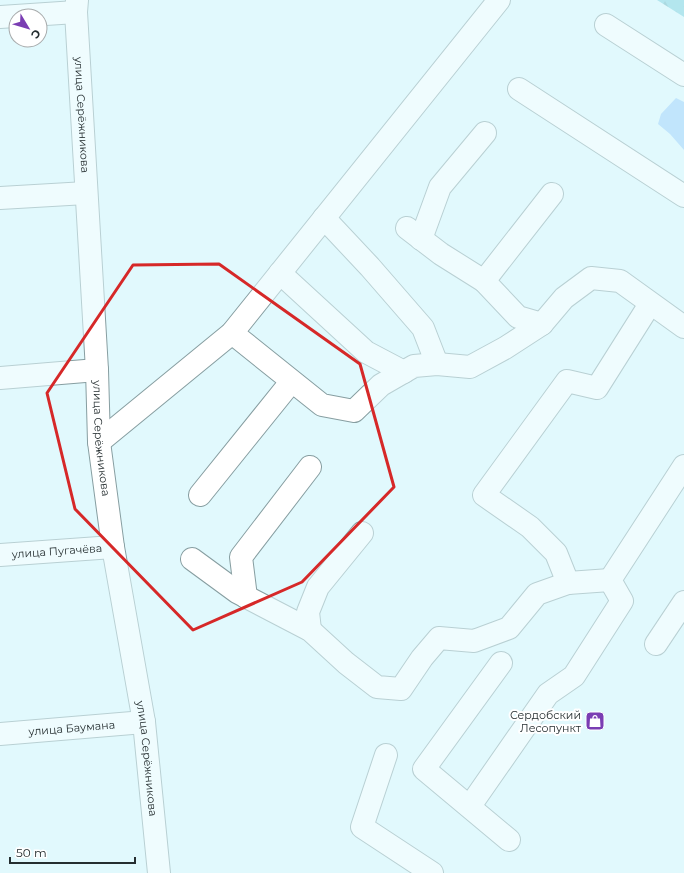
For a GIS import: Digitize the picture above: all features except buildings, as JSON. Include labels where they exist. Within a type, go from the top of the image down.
[{"type":"street","points":[[99,442],[232,333],[499,0]]},
{"type":"street","points":[[0,17],[76,6]]},
{"type":"street","name":"улица Серёжникова","points":[[76,6],[97,370],[99,442],[113,547],[144,722],[159,873]]},
{"type":"street","points":[[606,24],[684,75]]},
{"type":"street","points":[[519,89],[684,196]]},
{"type":"street","points":[[485,133],[440,187],[414,234],[441,254],[484,281],[518,317],[542,324]]},
{"type":"street","points":[[0,198],[86,193]]},
{"type":"street","points":[[484,281],[552,194]]},
{"type":"street","points":[[324,218],[370,266],[423,328],[437,364]]},
{"type":"street","points":[[280,273],[366,352],[404,372]]},
{"type":"street","points":[[232,333],[291,382],[322,405],[354,411],[381,385],[414,366],[437,364],[470,367],[504,348],[542,324],[564,298],[591,278],[620,282],[684,327]]},
{"type":"street","points":[[568,583],[556,553],[530,527],[484,495],[567,381],[597,388],[650,304]]},
{"type":"street","points":[[0,378],[97,370]]},
{"type":"street","points":[[200,495],[291,382]]},
{"type":"street","points":[[610,580],[684,466]]},
{"type":"street","points":[[246,596],[242,556],[310,467]]},
{"type":"street","points":[[310,630],[308,612],[318,588],[362,533]]},
{"type":"street","name":"улица Пугачёва","points":[[0,555],[113,547]]},
{"type":"street","points":[[192,559],[246,596],[310,630],[346,663],[377,687],[401,689],[422,658],[439,638],[474,641],[509,628],[537,594],[568,583],[610,580]]},
{"type":"street","points":[[470,806],[548,694],[574,676],[622,601],[610,580]]},
{"type":"street","points":[[656,644],[684,602]]},
{"type":"street","points":[[502,663],[424,769],[509,840]]},
{"type":"street","name":"улица Баумана","points":[[0,734],[144,722]]},
{"type":"street","points":[[386,755],[362,826],[432,873]]},
{"type":"highlighted area","points":[[219,264],[360,364],[394,487],[302,582],[193,630],[75,509],[47,393],[133,265]]},
{"type":"green space","points":[[657,0],[684,0],[684,17]]},
{"type":"shaded area","points":[[676,98],[684,102],[684,150],[670,134],[658,124],[661,114]]},
{"type":"place","name":"Сердобский Лесопункт","points":[[595,721]]}]
